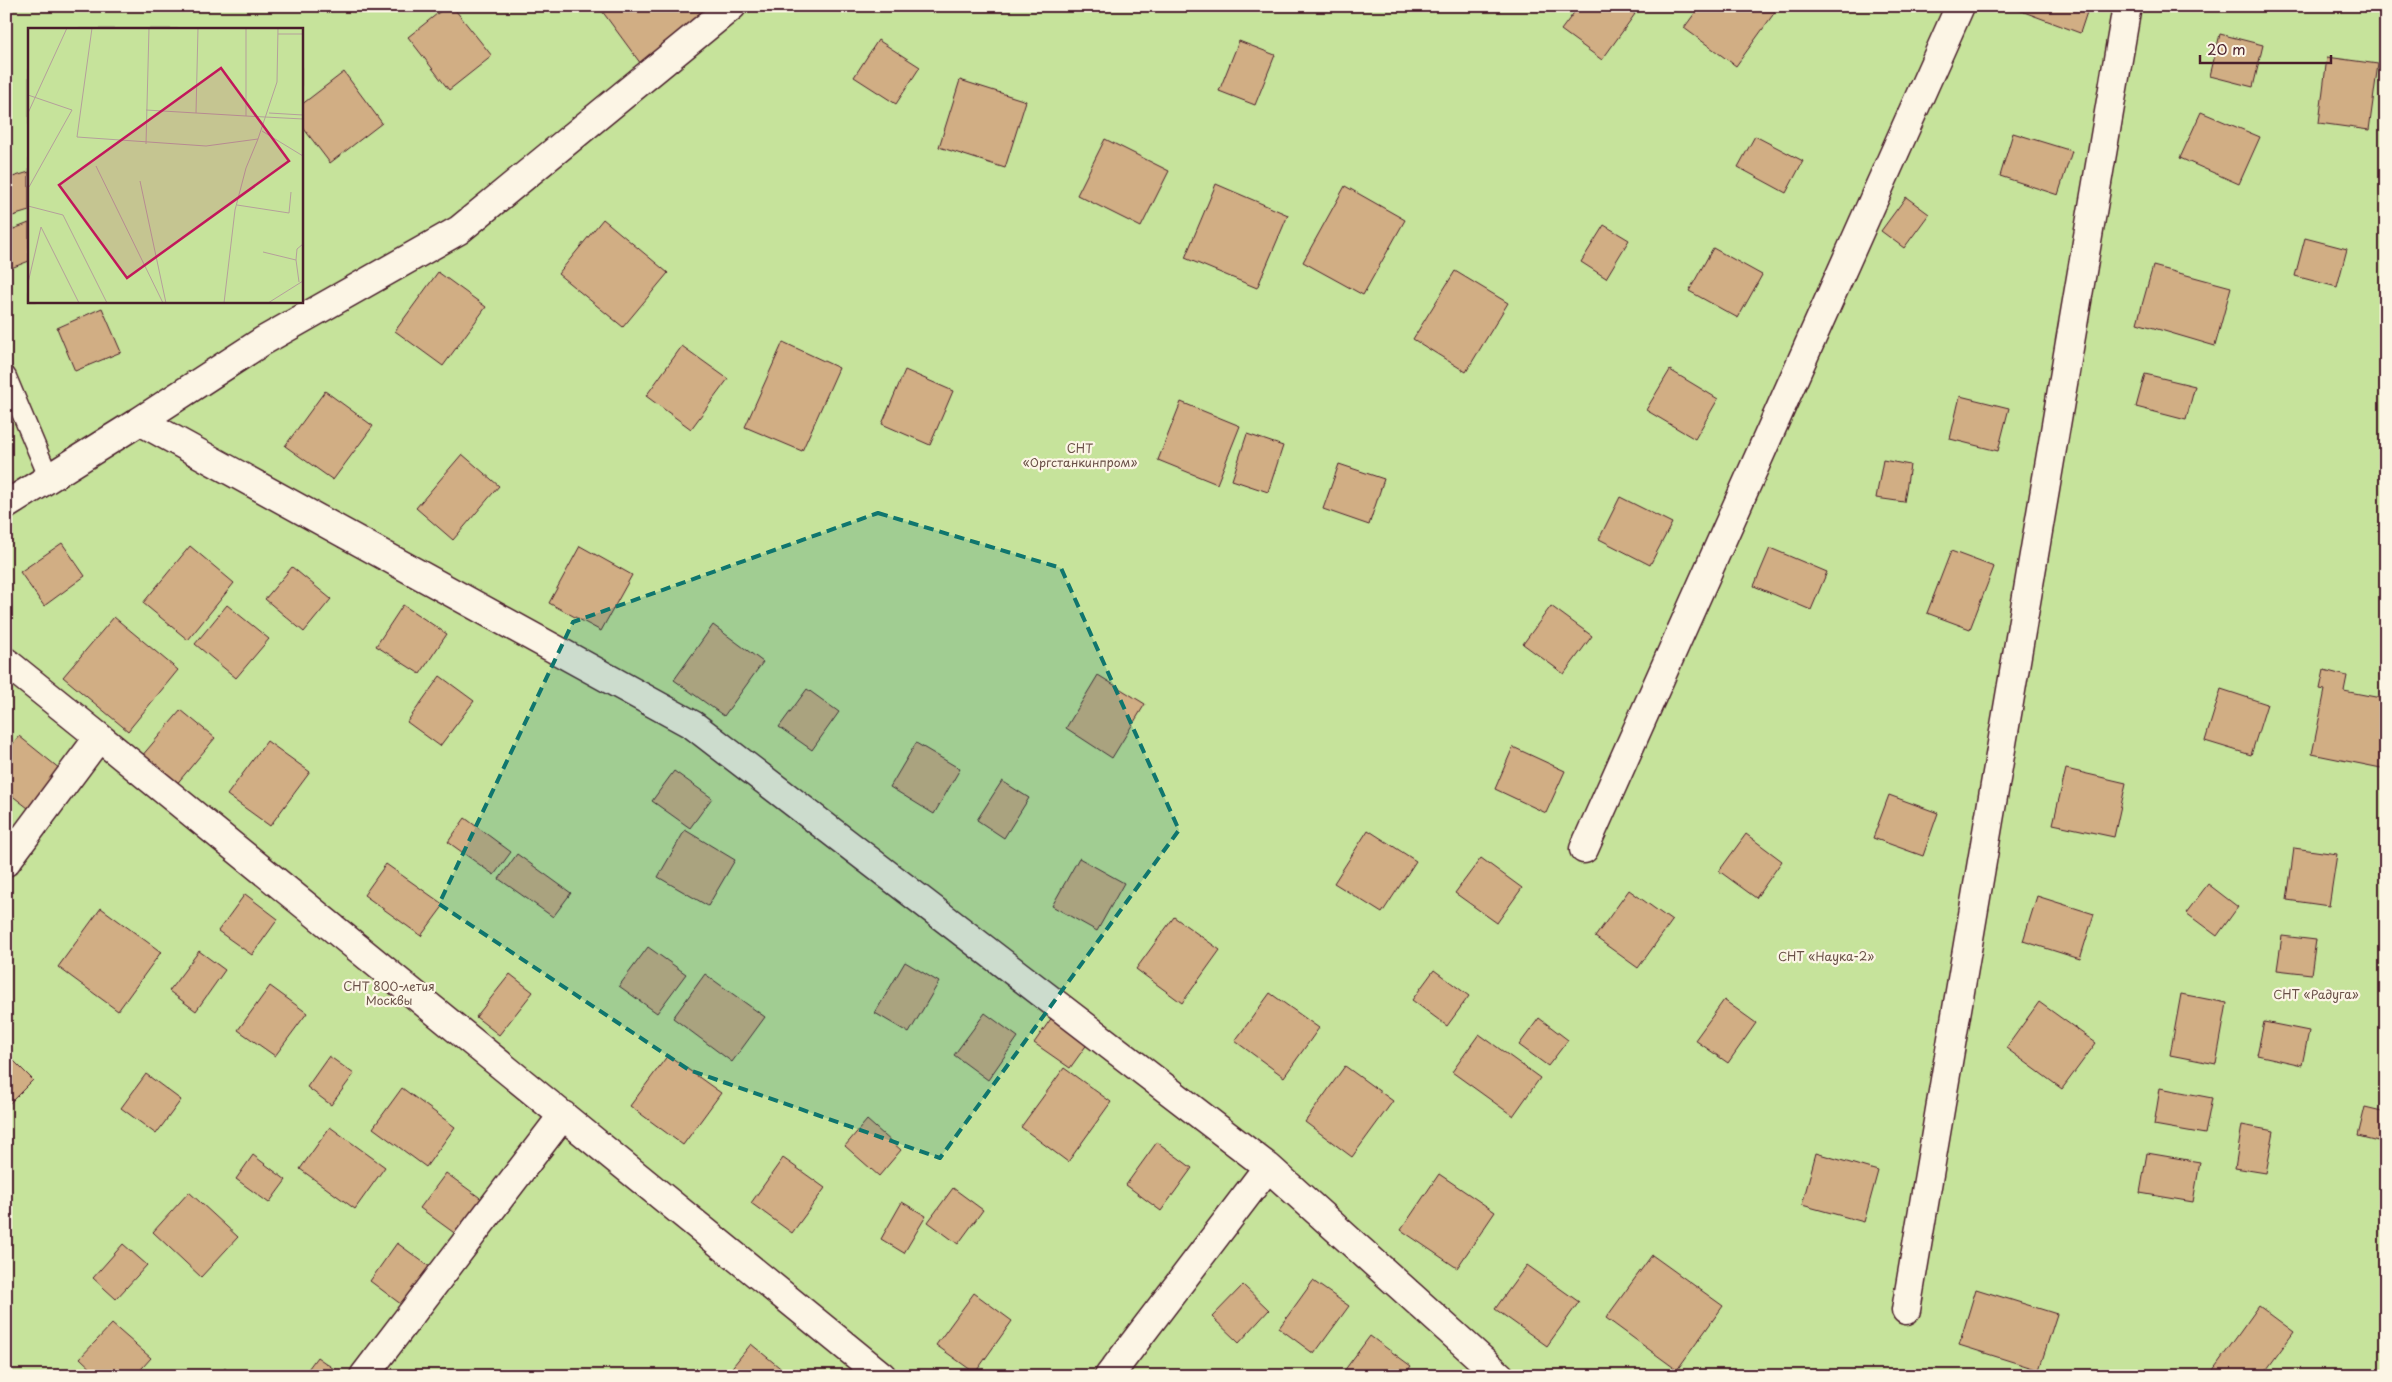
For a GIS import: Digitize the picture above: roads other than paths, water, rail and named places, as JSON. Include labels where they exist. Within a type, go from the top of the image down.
[{"type":"street","points":[[6,505],[263,341],[460,230],[732,6]]},
{"type":"street","points":[[1584,849],[1960,6]]},
{"type":"street","points":[[1906,1310],[2127,6]]},
{"type":"street","points":[[140,421],[693,725],[1268,1167],[1500,1376]]},
{"type":"street","points":[[6,662],[882,1376]]},
{"type":"street","points":[[6,862],[98,737]]},
{"type":"street","points":[[364,1376],[563,1115]]},
{"type":"street","points":[[1109,1376],[1268,1167]]},
{"type":"lane","points":[[6,376],[49,478]]},
{"type":"park label","name":"СНТ «Оргстанкинпром»","points":[[1080,456]]},
{"type":"park label","name":"СНТ «Наука-2»","points":[[1826,957]]},
{"type":"park label","name":"СНТ 800-летия Москвы","points":[[389,994]]},
{"type":"park label","name":"СНТ «Радуга»","points":[[2316,995]]}]
